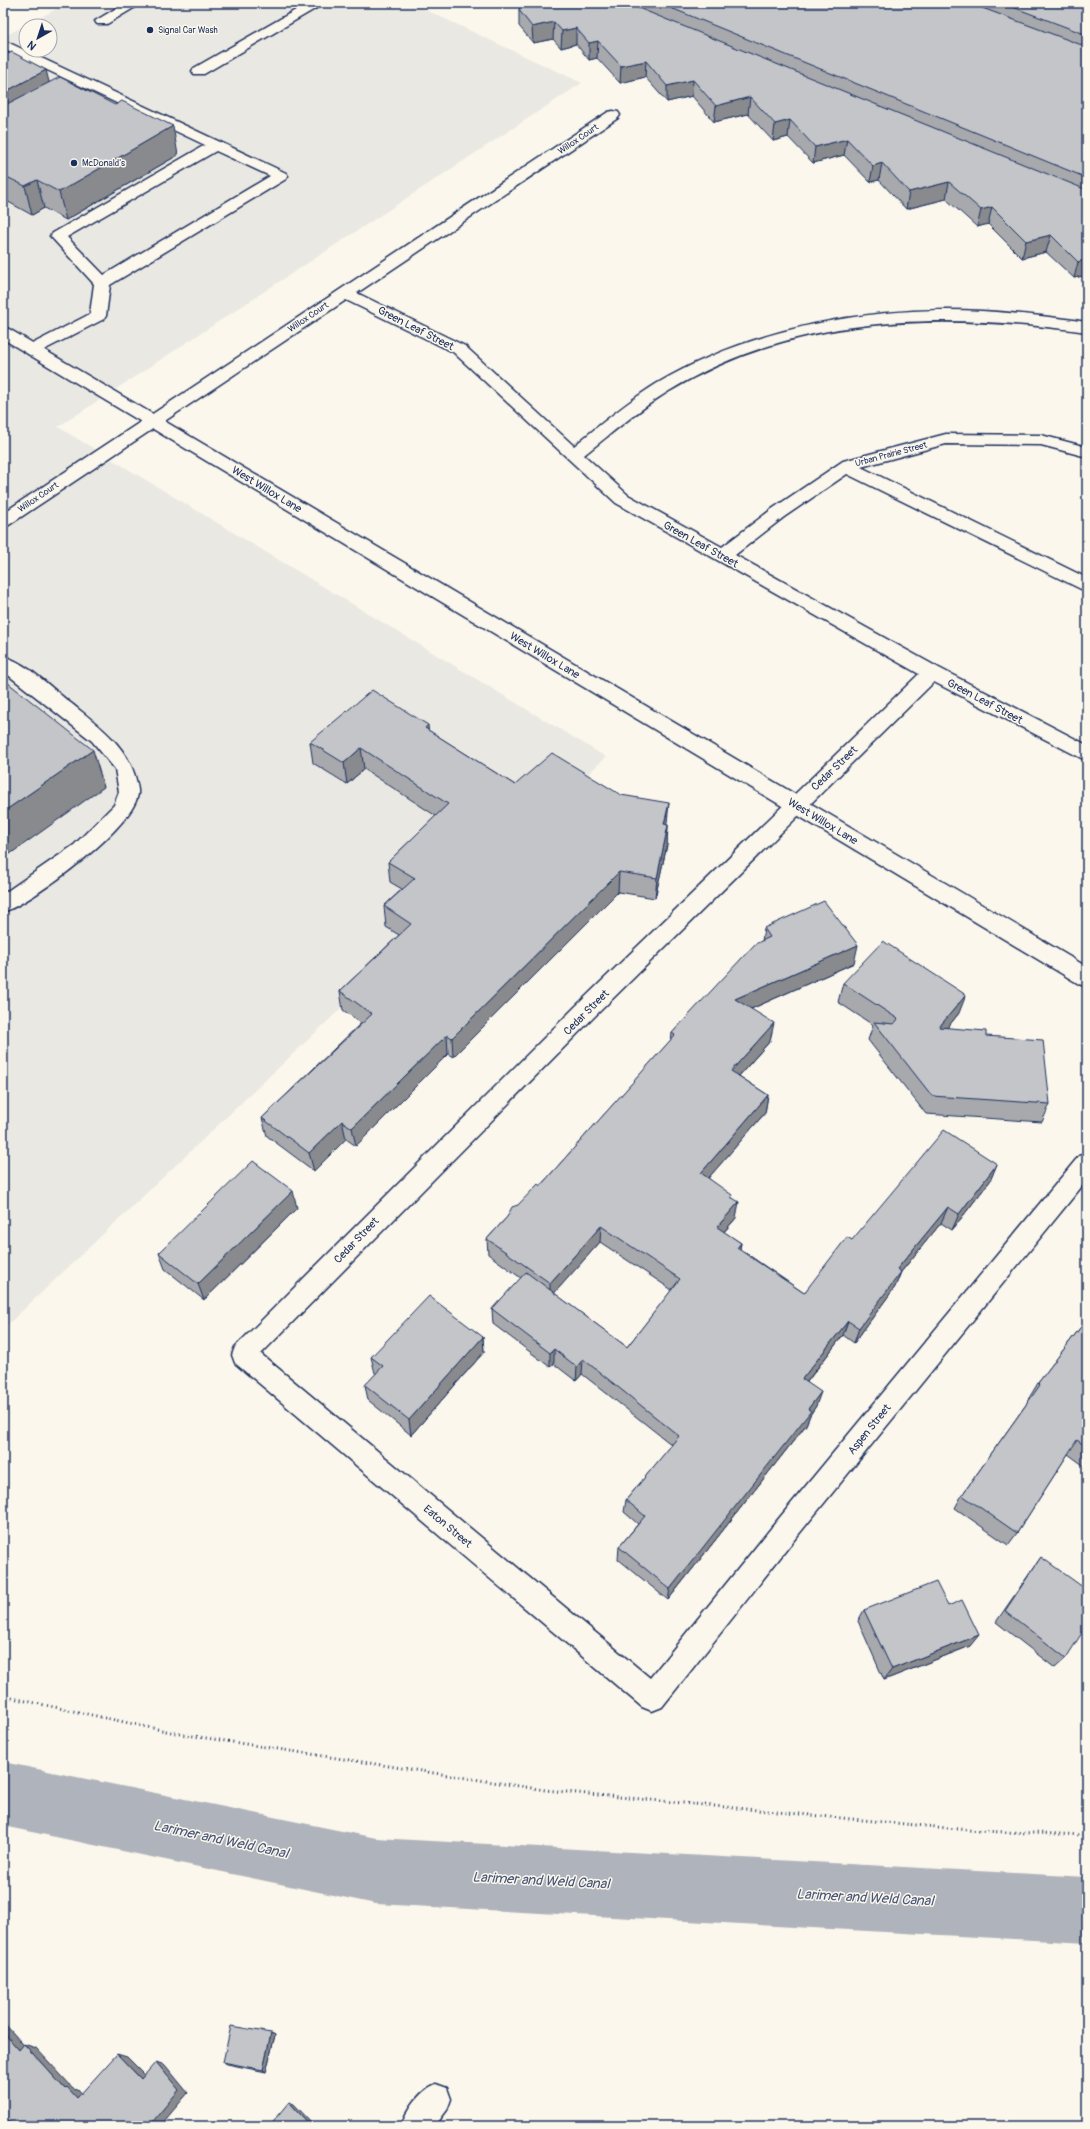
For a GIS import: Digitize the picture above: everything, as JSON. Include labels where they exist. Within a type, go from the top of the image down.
[{"type":"street","points":[[102,21],[135,3]]},
{"type":"street","points":[[199,71],[318,3]]},
{"type":"street","points":[[3,44],[21,59],[89,85],[281,176],[102,283]]},
{"type":"street","points":[[76,92],[89,85]]},
{"type":"street","name":"Willox Court","points":[[3,521],[152,420],[613,115]]},
{"type":"street","points":[[102,283],[58,236],[216,145]]},
{"type":"street","points":[[34,350],[98,316],[102,283]]},
{"type":"street","name":"Green Leaf Street","points":[[345,293],[459,349],[622,499],[932,674],[1087,754]]},
{"type":"street","points":[[573,455],[651,396],[675,380],[730,354],[793,333],[856,320],[928,314],[990,315],[1053,321],[1087,327]]},
{"type":"street","name":"West Willox Lane","points":[[3,332],[1087,978]]},
{"type":"street","name":"Urban Prairie Street","points":[[722,556],[778,513],[846,467],[946,439],[1040,440],[1087,452]]},
{"type":"street","points":[[846,467],[1087,586]]},
{"type":"street","points":[[3,663],[15,669],[99,736],[124,767],[129,792],[123,809],[81,851],[3,904]]},
{"type":"street","name":"Cedar Street","points":[[244,1355],[387,1208],[796,805],[932,674]]},
{"type":"street","name":"Aspen Street","points":[[652,1698],[785,1531],[1087,1163]]},
{"type":"street","name":"Eaton Street","points":[[244,1355],[652,1698]]},
{"type":"street","points":[[416,2126],[436,2099]]},
{"type":"path","points":[[3,1696],[180,1734],[545,1790],[979,1831],[1087,1835]]},
{"type":"shaded area","points":[[68,3],[411,3],[582,83],[58,427],[606,757],[3,1329],[3,37],[18,29],[18,58],[58,58],[58,18],[39,18]]},
{"type":"building","points":[[521,3],[626,3],[1087,190],[1087,259],[1078,262],[1051,235],[1026,241],[992,207],[981,210],[949,182],[909,192],[882,163],[873,166],[847,139],[815,147],[790,120],[775,124],[750,97],[716,106],[693,80],[667,86],[646,61],[621,66],[598,41],[589,43],[576,28],[562,31],[554,22],[532,27],[519,10]]},
{"type":"building","points":[[659,3],[969,3],[1087,47],[1087,178]]},
{"type":"building","points":[[1002,3],[1087,3],[1087,35]]},
{"type":"building","points":[[12,52],[18,55],[18,58],[23,58],[46,70],[3,93],[3,56]]},
{"type":"building","points":[[60,77],[115,105],[122,101],[173,126],[59,192],[37,180],[25,186],[3,175],[3,106]]},
{"type":"building","points":[[3,679],[93,750],[3,812]]},
{"type":"building","points":[[372,690],[428,725],[425,728],[515,785],[552,753],[621,795],[669,803],[664,824],[668,825],[657,878],[619,872],[452,1038],[447,1035],[352,1128],[342,1121],[309,1153],[262,1118],[372,1014],[340,991],[411,924],[384,906],[415,878],[388,862],[448,804],[361,748],[344,763],[310,742]]},
{"type":"building","points":[[824,901],[858,945],[735,999],[774,1023],[731,1071],[768,1095],[701,1173],[732,1195],[731,1197],[739,1202],[717,1227],[741,1243],[737,1248],[804,1293],[847,1237],[852,1240],[944,1130],[997,1164],[959,1214],[948,1207],[897,1269],[901,1272],[859,1328],[848,1321],[802,1379],[821,1392],[808,1409],[811,1411],[670,1589],[619,1547],[645,1516],[626,1500],[679,1436],[583,1359],[577,1367],[554,1349],[550,1353],[492,1309],[526,1272],[627,1347],[680,1279],[601,1226],[550,1283],[487,1239],[507,1217],[512,1207],[518,1205],[538,1184],[540,1186],[675,1035],[672,1033],[755,944],[770,937],[764,928]]},
{"type":"building","points":[[883,941],[966,995],[939,1027],[986,1031],[986,1036],[1043,1040],[1050,1104],[932,1096],[874,1022],[894,1024],[898,1019],[843,983]]},
{"type":"building","points":[[253,1161],[293,1191],[198,1284],[159,1253]]},
{"type":"building","points":[[429,1296],[483,1337],[409,1420],[365,1385],[383,1366],[371,1357]]},
{"type":"building","points":[[1087,1319],[1087,1447],[1077,1440],[1017,1533],[962,1495],[1040,1385],[1038,1383]]},
{"type":"building","points":[[1041,1557],[1087,1590],[1087,1625],[1066,1658],[1005,1611]]},
{"type":"building","points":[[936,1582],[948,1606],[962,1600],[979,1635],[892,1669],[864,1610]]},
{"type":"building","points":[[231,2026],[271,2033],[263,2070],[223,2062]]},
{"type":"building","points":[[3,2032],[19,2050],[24,2044],[65,2089],[67,2087],[77,2098],[117,2054],[141,2079],[156,2062],[179,2090],[149,2126],[13,2126],[3,2115]]},
{"type":"building","points":[[289,2102],[311,2126],[269,2126]]},
{"type":"waterway","name":"Larimer and Weld Canal","points":[[3,1794],[376,1871],[1087,1910]]},
{"type":"place","name":"Signal Car Wash","points":[[150,30]]},
{"type":"place","name":"McDonald's","points":[[74,163]]}]
